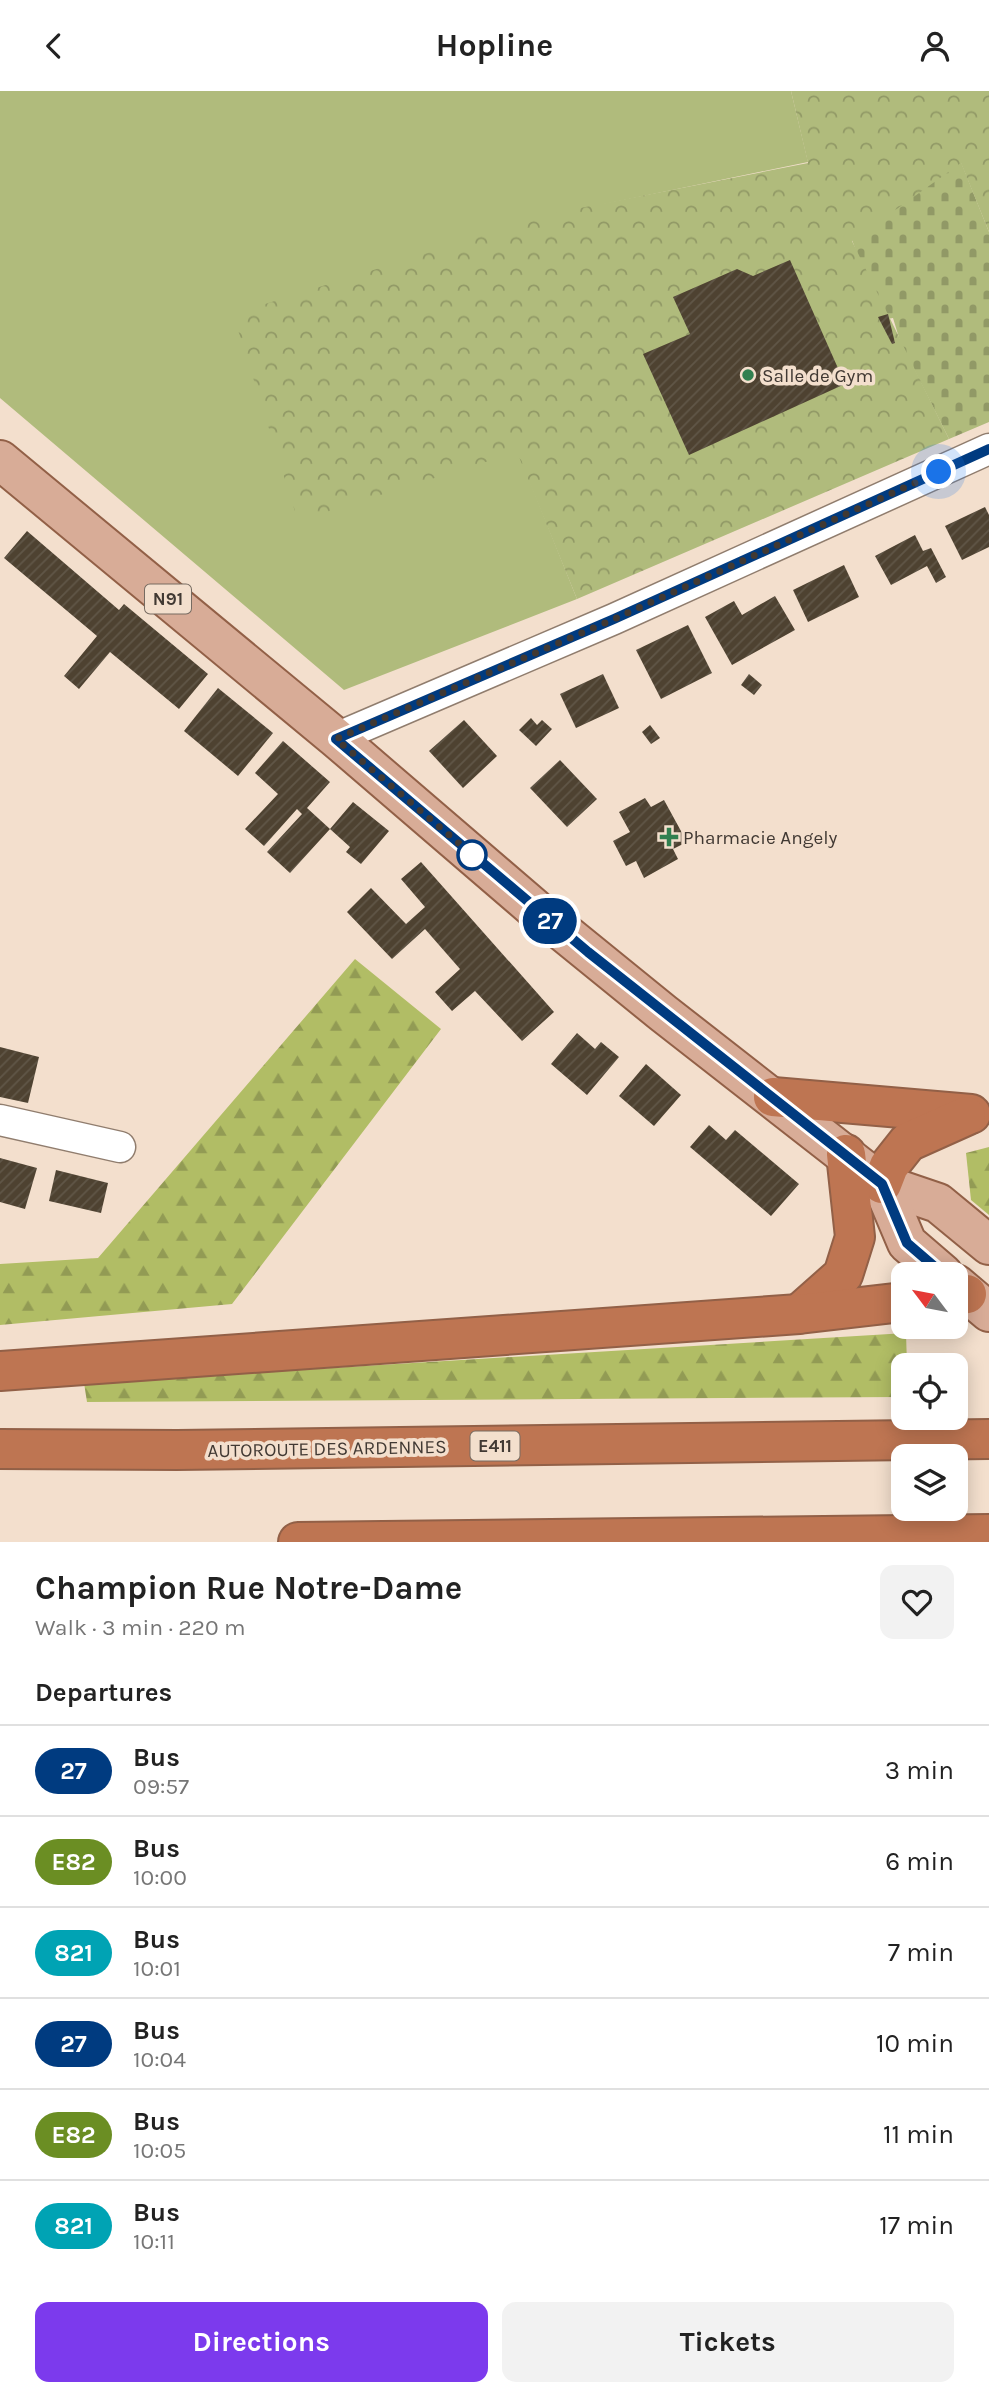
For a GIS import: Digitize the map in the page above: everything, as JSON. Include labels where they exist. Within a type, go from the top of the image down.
[{"type":"highway","points":[[773,1097],[980,1111]]},
{"type":"highway","points":[[882,1184],[889,1166],[908,1142],[980,1111]]},
{"type":"highway","points":[[799,1314],[843,1275],[855,1237],[846,1154]]},
{"type":"highway","points":[[0,1371],[799,1314],[891,1303]]},
{"type":"highway","name":"AUTOROUTE DES ARDENNES","points":[[0,1449],[177,1450],[989,1439]]},
{"type":"highway","points":[[298,1542],[989,1534]]},
{"type":"main road","name":"N91","points":[[0,460],[336,739],[535,909],[663,1013],[882,1184],[938,1203],[989,1245]]},
{"type":"main road","name":"N91","points":[[882,1184],[907,1243],[930,1262]]},
{"type":"street","points":[[336,739],[614,619],[989,449]]},
{"type":"street","points":[[0,1120],[120,1147]]},
{"type":"green space","points":[[0,91],[791,91],[808,162],[556,214],[518,452],[577,599],[344,690],[0,398]]},
{"type":"green space","points":[[791,91],[989,91],[989,232],[961,163],[852,241],[949,439],[577,599],[517,452],[298,521],[233,314],[555,213],[808,163]]},
{"type":"green space","points":[[961,162],[989,232],[989,422],[949,439],[900,341],[893,318],[881,320],[852,240]]},
{"type":"green space","points":[[355,959],[441,1029],[232,1304],[0,1325],[0,1264],[98,1258]]},
{"type":"green space","points":[[989,1147],[989,1215],[971,1200],[966,1153]]},
{"type":"green space","points":[[891,1334],[891,1339],[906,1339],[907,1353],[891,1353],[891,1397],[87,1402],[84,1383]]},
{"type":"building","name":"Salle de Gym","points":[[790,260],[845,384],[689,455],[643,354],[690,334],[673,297],[737,269],[753,276]]},
{"type":"building","points":[[888,314],[895,343],[892,344],[878,317]]},
{"type":"building","points":[[985,507],[989,515],[989,547],[962,560],[945,526]]},
{"type":"building","points":[[27,531],[119,610],[124,604],[208,674],[179,709],[110,652],[79,689],[64,676],[97,636],[4,558]]},
{"type":"building","points":[[915,535],[923,551],[931,548],[946,577],[936,583],[927,566],[891,585],[875,556]]},
{"type":"building","points":[[844,565],[859,597],[808,622],[793,590]]},
{"type":"building","points":[[775,596],[795,630],[732,665],[705,617],[734,601],[742,615]]},
{"type":"building","points":[[688,625],[712,673],[661,699],[636,650]]},
{"type":"building","points":[[603,674],[619,708],[576,728],[560,694]]},
{"type":"building","points":[[749,674],[762,685],[754,695],[741,685]]},
{"type":"building","points":[[218,688],[273,733],[238,776],[184,731]]},
{"type":"building","points":[[531,718],[537,725],[542,720],[552,729],[536,746],[519,730]]},
{"type":"building","points":[[464,720],[497,756],[463,788],[429,751]]},
{"type":"building","points":[[650,725],[660,738],[651,744],[642,732]]},
{"type":"building","points":[[283,741],[330,782],[307,808],[330,829],[290,873],[267,852],[302,814],[297,809],[264,846],[245,829],[278,794],[255,773]]},
{"type":"building","points":[[560,760],[597,799],[567,827],[530,788]]},
{"type":"building","name":"Pharmacie Angely","points":[[645,798],[651,807],[664,800],[687,842],[673,849],[678,859],[644,878],[636,861],[626,866],[613,841],[630,832],[619,812]]},
{"type":"building","points":[[353,802],[389,831],[361,864],[346,852],[350,847],[330,829]]},
{"type":"building","points":[[421,862],[554,1012],[522,1041],[475,991],[452,1011],[435,992],[460,969],[425,929],[392,959],[347,912],[371,888],[406,924],[425,907],[401,879]]},
{"type":"building","points":[[577,1033],[595,1049],[601,1042],[619,1057],[587,1095],[551,1064]]},
{"type":"building","points":[[0,1047],[39,1057],[28,1103],[0,1097]]},
{"type":"building","points":[[646,1064],[681,1095],[654,1126],[619,1096]]},
{"type":"building","points":[[709,1125],[726,1140],[735,1130],[799,1184],[771,1216],[690,1147]]},
{"type":"building","points":[[0,1158],[37,1168],[25,1209],[0,1202]]},
{"type":"building","points":[[56,1170],[108,1183],[101,1213],[49,1201]]},
{"type":"bus line","name":"27","points":[[929,1262],[907,1243],[882,1184],[535,909],[336,739],[614,619],[989,449]]},
{"type":"place","name":"Salle de Gym","points":[[748,375]]},
{"type":"place","name":"Pharmacie Angely","points":[[669,837]]},
{"type":"route","points":[[472,855],[475,857],[336,739],[614,619],[939,472]]}]
